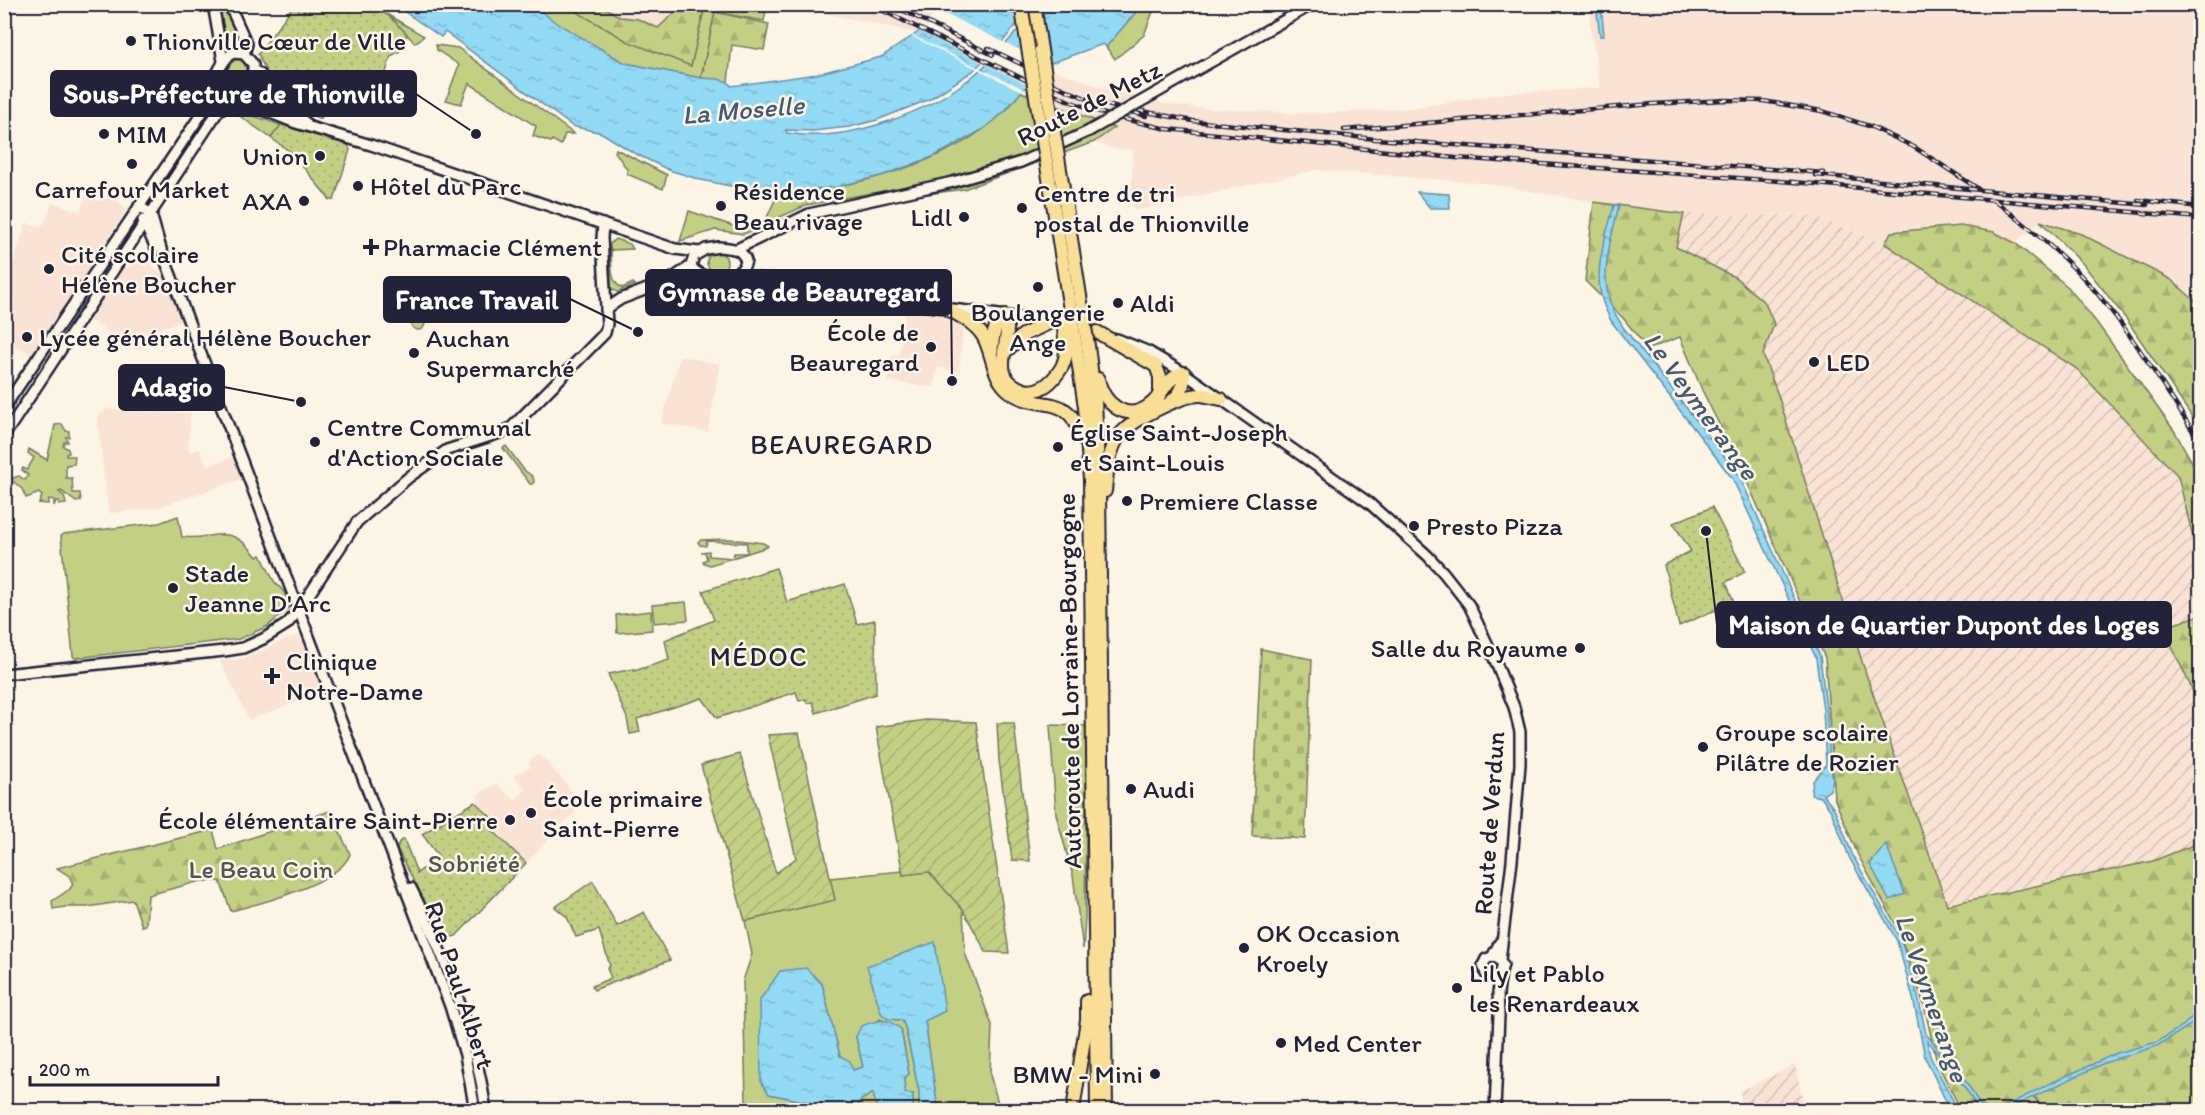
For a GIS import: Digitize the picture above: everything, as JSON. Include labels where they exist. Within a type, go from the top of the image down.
[{"type":"highway","points":[[1021,4],[1066,285],[1061,295],[1077,348],[1105,398],[1117,410],[1130,413],[1140,411],[1149,406],[1173,376],[1184,373],[1184,385],[1180,394],[1168,405]]},
{"type":"highway","name":"Autoroute de Lorraine-Bourgogne","points":[[1034,4],[1085,407],[1088,449],[1097,1110]]},
{"type":"highway","points":[[946,308],[973,324],[997,355],[1008,380],[1028,391],[1041,388],[1051,382],[1077,348]]},
{"type":"highway","points":[[1005,316],[998,321],[994,331],[1000,381],[1017,396],[1054,404],[1074,418],[1088,449]]},
{"type":"highway","points":[[997,355],[1023,335],[1051,322]]},
{"type":"highway","points":[[1097,332],[1155,366],[1160,377],[1160,392]]},
{"type":"highway","name":"Autoroute de Lorraine-Bourgogne","points":[[1077,348],[1098,440],[1107,1110]]},
{"type":"highway","points":[[1100,548],[1108,467],[1119,436],[1129,426],[1187,397],[1202,395],[1221,399]]},
{"type":"highway","points":[[1073,1110],[1087,1020],[1089,948],[1095,938]]},
{"type":"main road","points":[[213,4],[223,61]]},
{"type":"main road","points":[[229,4],[247,44],[244,54]]},
{"type":"main road","name":"Route de Metz","points":[[737,249],[809,214],[953,182],[1022,162],[1089,131],[1312,4]]},
{"type":"main road","points":[[219,110],[213,109],[208,104],[207,98],[223,61],[234,53],[244,54],[282,104],[310,126]]},
{"type":"main road","points":[[4,436],[219,110],[224,108],[250,80],[254,69]]},
{"type":"main road","points":[[233,98],[287,119],[677,250],[699,252],[719,247],[737,249],[754,270],[774,281]]},
{"type":"main road","points":[[4,408],[208,104]]},
{"type":"main road","points":[[139,206],[151,214],[158,247]]},
{"type":"main road","points":[[139,206],[158,247]]},
{"type":"main road","points":[[4,674],[168,658],[243,648],[280,630],[299,610],[357,522],[370,510],[409,477],[447,450],[510,429],[605,333],[608,324],[603,224]]},
{"type":"main road","name":"Route de Metz","points":[[738,273],[768,234]]},
{"type":"main road","points":[[130,244],[148,243],[158,247]]},
{"type":"main road","name":"Rue Paul Albert","points":[[158,247],[450,1006],[465,1055],[475,1110]]},
{"type":"main road","points":[[677,250],[698,274]]},
{"type":"main road","points":[[606,309],[621,299],[668,281],[691,264],[694,256],[699,252]]},
{"type":"main road","name":"Route de Verdun","points":[[668,281],[698,274],[720,278],[738,273],[743,276],[946,308],[1051,322],[1097,332],[1149,352],[1184,373],[1369,503],[1443,572],[1456,588],[1487,641],[1514,707],[1520,732],[1520,764],[1512,861],[1501,940],[1496,958]]},
{"type":"main road","points":[[479,439],[519,418]]},
{"type":"main road","name":"Rue Paul Albert","points":[[387,840],[432,930],[465,1018],[486,1110]]},
{"type":"main road","points":[[1495,1110],[1500,1015],[1498,993],[1503,965],[1496,958],[1486,959],[1483,965],[1484,971],[1490,976],[1498,993]]},
{"type":"main road","points":[[1490,976],[1495,977],[1501,972]]},
{"type":"shaded area","points":[[601,4],[683,5],[658,28],[638,19],[620,17]]},
{"type":"shaded area","points":[[931,4],[942,12],[917,33],[787,5]]},
{"type":"shaded area","points":[[1590,5],[2200,5],[2200,193],[2192,196],[2200,197],[2200,305],[2170,279],[2081,234],[2040,221],[2015,243],[1994,232],[1891,232],[1885,244],[1815,216],[1684,214],[1594,202],[1483,183],[1316,170],[1134,211],[1131,202],[1133,150],[1110,148],[1094,142],[1113,127],[1021,92],[1047,67],[1109,90],[1167,104],[1311,114],[1411,108],[1505,93],[1600,88],[1590,24]]},
{"type":"shaded area","name":"Cité scolaire Hélène Boucher","points":[[87,189],[94,192],[99,201],[108,198],[116,200],[124,206],[125,212],[32,355],[5,341],[5,331],[14,301],[5,298],[5,287],[24,229],[26,223],[38,227],[45,223],[52,202],[80,212]]},
{"type":"shaded area","points":[[1684,214],[1815,216],[1885,244],[2077,369],[2178,476],[2200,566],[2200,615],[2163,628],[2200,706],[2200,842],[2154,861],[1947,905],[1865,671],[1778,395],[1763,355],[1774,324],[1765,303],[1736,278],[1675,247]]},
{"type":"shaded area","points":[[144,251],[152,255],[153,267],[163,275],[181,321],[159,329],[163,339],[137,350],[89,320],[121,270],[134,265],[136,256]]},
{"type":"shaded area","name":"École de Beauregard","points":[[905,309],[953,317],[964,322],[959,371],[937,368],[934,388],[888,381],[891,356],[899,356]]},
{"type":"shaded area","points":[[680,356],[720,364],[708,432],[661,423]]},
{"type":"shaded area","points":[[106,409],[191,413],[188,448],[190,452],[200,449],[207,466],[233,457],[241,478],[156,508],[110,513],[97,417]]},
{"type":"shaded area","name":"Clinique Notre-Dame","points":[[297,635],[302,639],[323,692],[249,720],[220,661],[244,658]]},
{"type":"shaded area","name":"École primaire Saint-Pierre","points":[[540,754],[583,804],[526,863],[490,828],[496,822],[475,802],[479,800],[477,795],[497,783],[515,800],[526,789],[513,776],[531,767],[528,762]]},
{"type":"shaded area","points":[[1795,1065],[1805,1110],[1742,1110],[1740,1091]]},
{"type":"green space","points":[[219,5],[222,5],[240,42],[239,47],[226,49]]},
{"type":"green space","points":[[294,5],[363,5],[388,15],[407,34],[400,51],[391,56],[380,92],[334,79],[321,119],[298,109],[282,95],[269,77],[258,54]]},
{"type":"green space","points":[[533,5],[565,5],[691,66],[705,5],[767,5],[764,21],[715,12],[701,78],[625,63],[555,23]]},
{"type":"green space","points":[[565,5],[601,5],[620,17],[638,19],[658,28],[683,5],[705,5],[691,66],[627,41]]},
{"type":"green space","points":[[1142,5],[1158,5],[1154,9],[1144,35],[1115,59],[1106,47]]},
{"type":"green space","points":[[715,12],[769,24],[764,50],[732,45],[728,82],[701,78]]},
{"type":"green space","points":[[388,15],[424,36],[415,43]]},
{"type":"green space","points":[[436,45],[458,48],[574,134],[565,134],[561,145],[552,140],[551,142],[533,136],[536,126],[469,83],[461,104],[446,100],[459,65],[437,50]]},
{"type":"green space","points":[[237,59],[244,61],[246,70],[224,101],[217,103],[214,96],[231,63]]},
{"type":"green space","points":[[1021,92],[1114,128],[1094,142],[964,189],[921,195],[895,189],[807,205],[764,224],[775,200],[782,193],[839,186],[899,170],[929,159],[981,131],[1006,111]]},
{"type":"green space","points":[[235,110],[281,125],[271,138],[234,112]]},
{"type":"green space","points":[[281,125],[348,145],[350,150],[334,200],[330,200],[292,153],[271,138]]},
{"type":"green space","points":[[616,149],[667,175],[663,189],[627,174],[627,169],[615,152]]},
{"type":"green space","points":[[1594,202],[1684,214],[1676,247],[1736,278],[1765,303],[1774,324],[1763,355],[1778,395],[1865,671],[1947,905],[2153,861],[2200,842],[2200,1110],[2044,1110],[2032,1094],[2002,1110],[1961,1110],[1937,1063],[1924,1005],[1898,929],[1858,855],[1835,800],[1825,658],[1680,337],[1648,349],[1623,318],[1585,281]]},
{"type":"green space","points":[[689,211],[742,229],[745,224],[752,231],[743,234],[715,230],[680,241]]},
{"type":"green space","points":[[2040,221],[2081,234],[2170,279],[2200,305],[2200,429],[2127,320],[2083,264]]},
{"type":"green space","points":[[1961,226],[1994,232],[2015,243],[2068,287],[2097,323],[2175,432],[2200,476],[2200,566],[2178,476],[2077,369],[1885,244],[1891,232]]},
{"type":"green space","points":[[615,239],[630,244],[633,249],[611,250],[613,277],[622,288],[633,283],[635,285],[617,292],[611,288],[610,244]]},
{"type":"green space","points":[[717,252],[724,255],[727,262],[724,269],[717,272],[710,269],[707,262],[710,255]]},
{"type":"green space","points":[[418,316],[423,318],[425,323],[423,328],[418,330],[413,328],[411,323],[413,318]]},
{"type":"green space","points":[[62,424],[66,431],[69,431],[69,437],[66,437],[68,442],[64,442],[63,446],[68,449],[69,453],[66,456],[75,456],[74,464],[66,465],[66,478],[72,478],[73,493],[80,493],[81,501],[76,502],[61,491],[59,492],[64,496],[66,504],[59,505],[59,501],[56,501],[54,506],[54,500],[49,499],[48,504],[39,503],[42,496],[39,493],[26,498],[22,489],[14,482],[9,484],[13,478],[19,476],[25,480],[28,475],[22,470],[23,468],[27,470],[34,458],[28,453],[29,449],[47,460],[55,425]]},
{"type":"green space","points":[[506,446],[524,470],[533,477],[532,484],[503,448]]},
{"type":"green space","points":[[1712,507],[1745,572],[1726,582],[1734,602],[1679,626],[1664,565],[1691,551],[1673,523]]},
{"type":"green space","name":"Stade Jeanne D'Arc","points":[[178,516],[182,537],[230,535],[247,546],[257,557],[261,555],[274,581],[284,592],[290,607],[268,626],[239,639],[75,658],[61,536],[159,523]]},
{"type":"green space","points":[[730,539],[763,543],[768,546],[733,558],[734,553],[747,553],[747,543],[707,541],[706,546],[698,542],[701,540]]},
{"type":"green space","points":[[709,551],[709,556],[732,558],[710,565],[704,563],[703,561],[707,559],[705,552],[701,552]]},
{"type":"green space","points":[[776,568],[787,602],[845,584],[857,624],[875,620],[876,694],[816,713],[813,702],[807,703],[805,699],[799,701],[796,692],[717,718],[702,698],[637,719],[640,732],[630,734],[627,718],[608,674],[634,669],[634,671],[669,660],[665,640],[714,620],[703,591]]},
{"type":"green space","points":[[686,602],[688,620],[654,623],[652,605]]},
{"type":"green space","points":[[651,611],[652,630],[617,633],[616,615]]},
{"type":"green space","points":[[2200,615],[2200,706],[2163,628]]},
{"type":"green space","points":[[1261,649],[1312,659],[1305,839],[1252,836]]},
{"type":"green space","points":[[926,720],[976,722],[1009,953],[986,952],[963,910],[929,872],[903,875],[876,727]]},
{"type":"green space","points":[[997,723],[1014,723],[1030,861],[1012,860],[999,760]]},
{"type":"green space","points":[[1050,725],[1087,726],[1083,949],[1073,876],[1056,814]]},
{"type":"green space","points":[[799,733],[835,900],[745,921],[701,765],[740,754],[776,873],[796,858],[768,735]]},
{"type":"green space","name":"Sobriété","points":[[475,802],[496,822],[490,828],[526,863],[456,936],[447,938],[440,933],[397,848],[399,842],[404,839],[417,873],[439,857],[422,834]]},
{"type":"green space","name":"Le Beau Coin","points":[[330,811],[350,854],[343,864],[331,874],[278,898],[231,911],[220,881],[201,881],[148,895],[146,925],[142,926],[133,900],[87,907],[53,909],[52,901],[70,889],[73,884],[69,876],[57,868],[213,830],[218,849]]},
{"type":"green space","points":[[902,871],[903,875],[929,871],[963,910],[965,953],[992,1025],[990,1075],[1000,1110],[938,1110],[925,1021],[888,1019],[902,1020],[905,1027],[919,1091],[919,1110],[913,1110],[913,1094],[905,1093],[904,1078],[909,1074],[901,1029],[880,1019],[856,1037],[863,1067],[853,1070],[840,1056],[822,984],[769,1094],[807,1102],[810,1110],[761,1110],[746,1101],[743,981],[752,954],[745,921],[834,900],[830,878]]},
{"type":"green space","points":[[593,881],[617,926],[644,912],[670,960],[594,990],[592,986],[611,978],[607,968],[610,966],[599,930],[576,937],[567,917],[555,907]]},
{"type":"green space","points":[[441,962],[466,1031],[483,1110],[479,1110],[437,964]]},
{"type":"green space","points":[[873,1092],[877,1110],[856,1110],[860,1101]]},
{"type":"green space","points":[[2032,1094],[2044,1110],[2002,1110]]},
{"type":"water","name":"La Moselle","points":[[390,5],[533,5],[555,22],[625,63],[701,78],[718,79],[728,82],[731,86],[817,74],[881,57],[917,33],[950,5],[1033,5],[1004,40],[973,71],[930,99],[877,120],[849,127],[813,131],[786,130],[787,133],[810,135],[859,130],[910,113],[933,102],[954,90],[991,60],[1039,5],[1142,5],[1106,47],[1103,44],[1051,63],[1004,112],[982,130],[935,156],[884,175],[836,187],[782,192],[755,191],[701,180],[669,170],[634,153],[602,133],[572,126],[445,32],[441,37],[402,10]]},
{"type":"water","points":[[1596,5],[1601,5],[1604,36],[1600,36]]},
{"type":"water","points":[[1417,192],[1449,194],[1450,208],[1430,208]]},
{"type":"water","points":[[1614,205],[1619,205],[1606,269],[1608,295],[1613,310],[1623,327],[1739,475],[1820,656],[1833,780],[1830,790],[1823,795],[1835,810],[1853,856],[1901,940],[1918,996],[1926,1034],[1967,1083],[1980,1105],[1987,1109],[2000,1109],[2117,1053],[2157,1042],[2184,1025],[2200,1008],[2200,1014],[2189,1026],[2157,1046],[2104,1063],[2006,1110],[1979,1110],[1947,1062],[1927,1041],[1930,1056],[1958,1110],[1950,1110],[1925,1057],[1913,998],[1897,941],[1850,859],[1831,811],[1821,797],[1811,795],[1813,781],[1826,765],[1823,710],[1816,658],[1732,478],[1611,321],[1604,305],[1600,287],[1600,263]]},
{"type":"water","points":[[1886,844],[1905,894],[1889,900],[1870,864]]},
{"type":"water","points":[[935,942],[945,1011],[925,1021],[938,1110],[919,1110],[919,1091],[905,1027],[902,1020],[888,1019],[881,1013],[867,966]]},
{"type":"water","points":[[806,968],[822,984],[840,1056],[850,1061],[853,1070],[863,1067],[856,1037],[861,1026],[882,1020],[891,1022],[901,1029],[909,1074],[904,1078],[905,1093],[913,1094],[913,1110],[877,1110],[873,1093],[860,1101],[856,1110],[810,1110],[807,1102],[769,1094],[761,1082],[760,1000],[780,971]]},
{"type":"pier","points":[[1013,5],[1027,5],[1035,57],[1038,58],[1030,5],[1040,5],[1051,64],[1050,68],[1027,90],[1026,84],[916,30],[939,11],[1020,50]]},
{"type":"pier","points":[[910,34],[1026,90],[1025,92],[1015,88]]},
{"type":"railway","points":[[869,4],[1069,101],[1111,116],[1167,129],[1456,158],[1793,182],[2200,218]]},
{"type":"railway","points":[[890,4],[993,55]]},
{"type":"railway","points":[[988,48],[1050,78]]},
{"type":"railway","points":[[1041,79],[1090,100],[1146,116]]},
{"type":"railway","points":[[1344,130],[1653,104],[1725,100],[1763,101],[1822,111],[1872,127],[1914,147],[1977,188]]},
{"type":"railway","points":[[1137,110],[1193,121],[1376,139],[1824,173]]},
{"type":"railway","points":[[1815,175],[2147,205]]},
{"type":"railway","points":[[1994,200],[2060,255],[2096,292],[2137,346],[2200,442]]},
{"type":"railway","points":[[2138,200],[2200,207]]},
{"type":"place","name":"Thionville Cœur de Ville","points":[[131,41]]},
{"type":"place","name":"MIM","points":[[104,134]]},
{"type":"place","name":"Sous-Préfecture de Thionville","points":[[476,134]]},
{"type":"place","name":"Union","points":[[320,156]]},
{"type":"place","name":"Carrefour Market","points":[[132,164]]},
{"type":"place","name":"Hôtel du Parc","points":[[358,186]]},
{"type":"place","name":"AXA","points":[[304,201]]},
{"type":"place","name":"Résidence Beau rivage","points":[[721,206]]},
{"type":"place","name":"Centre de tri postal de Thionville","points":[[1022,208]]},
{"type":"place","name":"Lidl","points":[[964,217]]},
{"type":"place","name":"Pharmacie Clément","points":[[371,247]]},
{"type":"place","name":"Cité scolaire Hélène Boucher","points":[[49,269]]},
{"type":"place","name":"Boulangerie Ange","points":[[1038,287]]},
{"type":"place","name":"Aldi","points":[[1118,303]]},
{"type":"place","name":"France Travail","points":[[638,332]]},
{"type":"place","name":"Lycée général Hélène Boucher","points":[[27,337]]},
{"type":"place","name":"École de Beauregard","points":[[931,347]]},
{"type":"place","name":"Auchan Supermarché","points":[[414,353]]},
{"type":"place","name":"LED","points":[[1814,362]]},
{"type":"place","name":"Gymnase de Beauregard","points":[[952,381]]},
{"type":"place","name":"Adagio","points":[[301,402]]},
{"type":"place","name":"Centre Communal d'Action Sociale","points":[[315,442]]},
{"type":"place","name":"Église Saint-Joseph et Saint-Louis","points":[[1058,447]]},
{"type":"place","name":"Premiere Classe","points":[[1127,501]]},
{"type":"place","name":"Presto Pizza","points":[[1414,526]]},
{"type":"place","name":"Maison de Quartier Dupont des Loges","points":[[1706,531]]},
{"type":"place","name":"Stade Jeanne D'Arc","points":[[173,588]]},
{"type":"place","name":"Salle du Royaume","points":[[1580,648]]},
{"type":"place","name":"Clinique Notre-Dame","points":[[272,676]]},
{"type":"place","name":"Groupe scolaire Pilâtre de Rozier","points":[[1703,747]]},
{"type":"place","name":"Audi","points":[[1131,789]]},
{"type":"place","name":"École primaire Saint-Pierre","points":[[531,813]]},
{"type":"place","name":"École élémentaire Saint-Pierre","points":[[510,820]]},
{"type":"place","name":"OK Occasion Kroely","points":[[1244,948]]},
{"type":"place","name":"Lily et Pablo les Renardeaux","points":[[1457,988]]},
{"type":"place","name":"Med Center","points":[[1281,1043]]},
{"type":"place","name":"BMW - Mini","points":[[1155,1074]]},
{"type":"district","name":"BEAUREGARD","points":[[842,445]]},
{"type":"district","name":"MÉDOC","points":[[759,657]]},
{"type":"water label","name":"Le Veymerange","points":[[1701,406]]},
{"type":"water label","name":"Le Veymerange","points":[[1932,998]]}]
